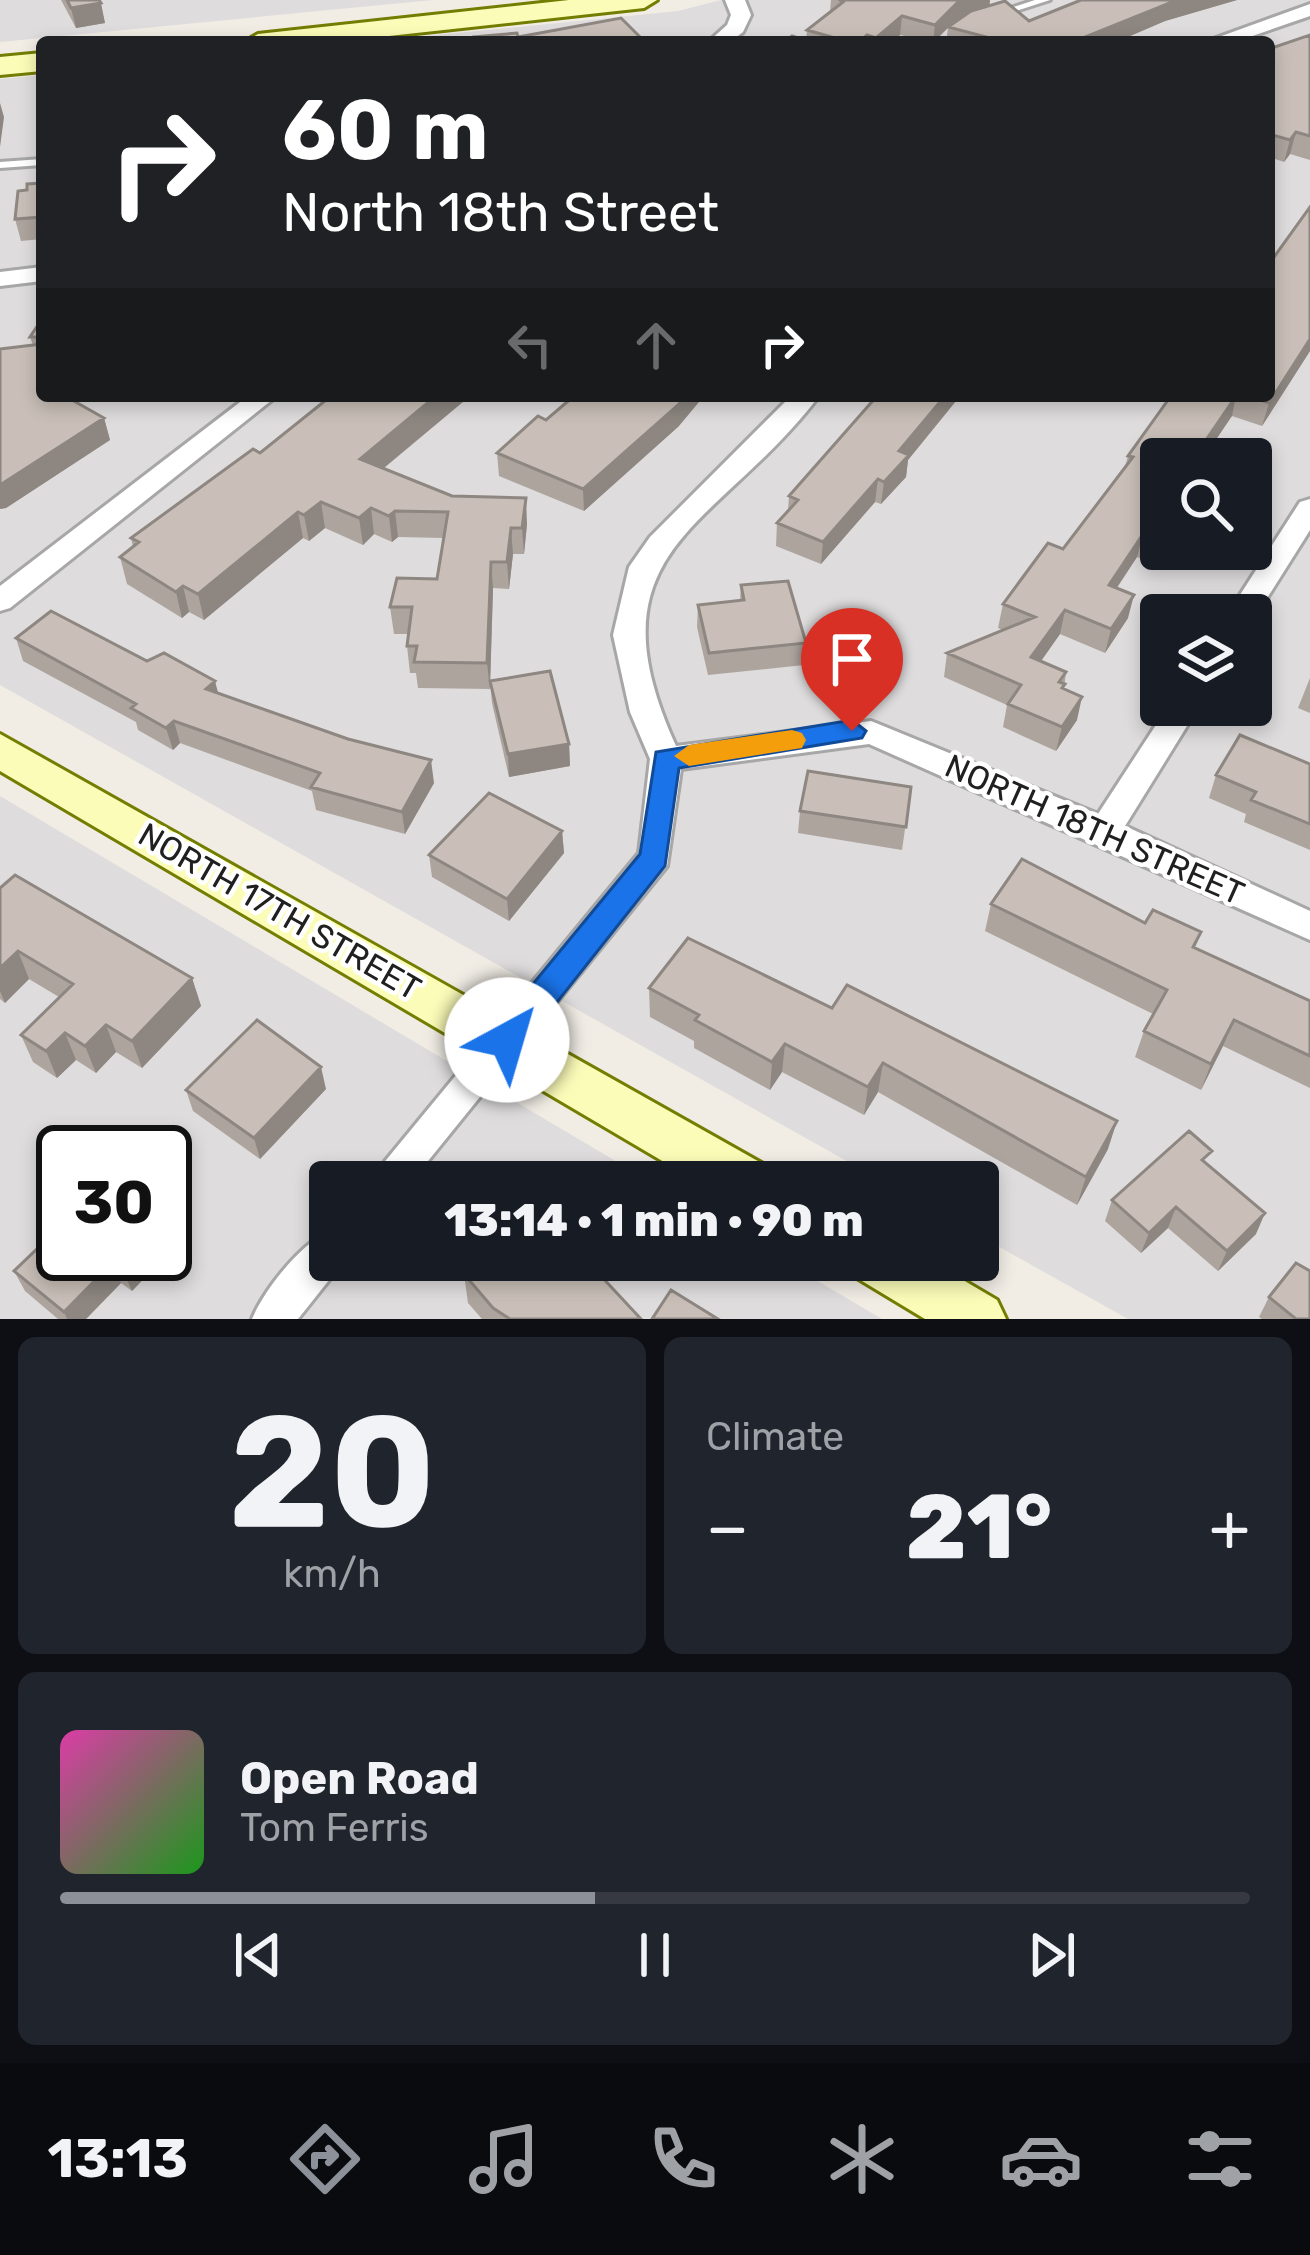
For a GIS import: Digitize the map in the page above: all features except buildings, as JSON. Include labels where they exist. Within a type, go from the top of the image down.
[{"type":"street","points":[[313,36],[644,0]]},
{"type":"street","points":[[726,36],[736,28],[741,15],[735,0]]},
{"type":"street","points":[[1233,36],[1310,10]]},
{"type":"street","points":[[0,66],[36,63]]},
{"type":"street","points":[[0,279],[36,275]]},
{"type":"street","points":[[0,601],[255,402]]},
{"type":"street","points":[[405,1161],[655,857],[666,759],[631,661],[628,635],[643,567],[800,402]]},
{"type":"street","points":[[1255,594],[1310,508]]},
{"type":"street","points":[[1105,831],[1172,726]]},
{"type":"street","name":"NORTH 18TH STREET","points":[[666,759],[871,732],[1105,831],[1310,926]]},
{"type":"street","name":"NORTH 17TH STREET","points":[[0,750],[711,1161]]},
{"type":"street","points":[[272,1319],[309,1275]]},
{"type":"street","points":[[913,1281],[977,1319]]},
{"type":"lane","points":[[983,18],[1045,0]]},
{"type":"lane","points":[[0,165],[36,162]]},
{"type":"shaded area","points":[[0,0],[433,0],[36,36],[0,42]]},
{"type":"shaded area","points":[[721,0],[1310,0],[1310,1319],[1128,1319],[999,1247],[999,1161],[847,1161],[0,685],[0,79],[36,76],[36,402],[1275,402],[1275,36],[426,36],[678,11]]},
{"type":"shaded area","points":[[0,796],[616,1161],[309,1161],[309,1281],[818,1281],[882,1319],[0,1319]]},
{"type":"slow traffic","points":[[689,756],[792,740]]},
{"type":"route","points":[[507,1040],[655,857],[666,759],[852,731]]}]
